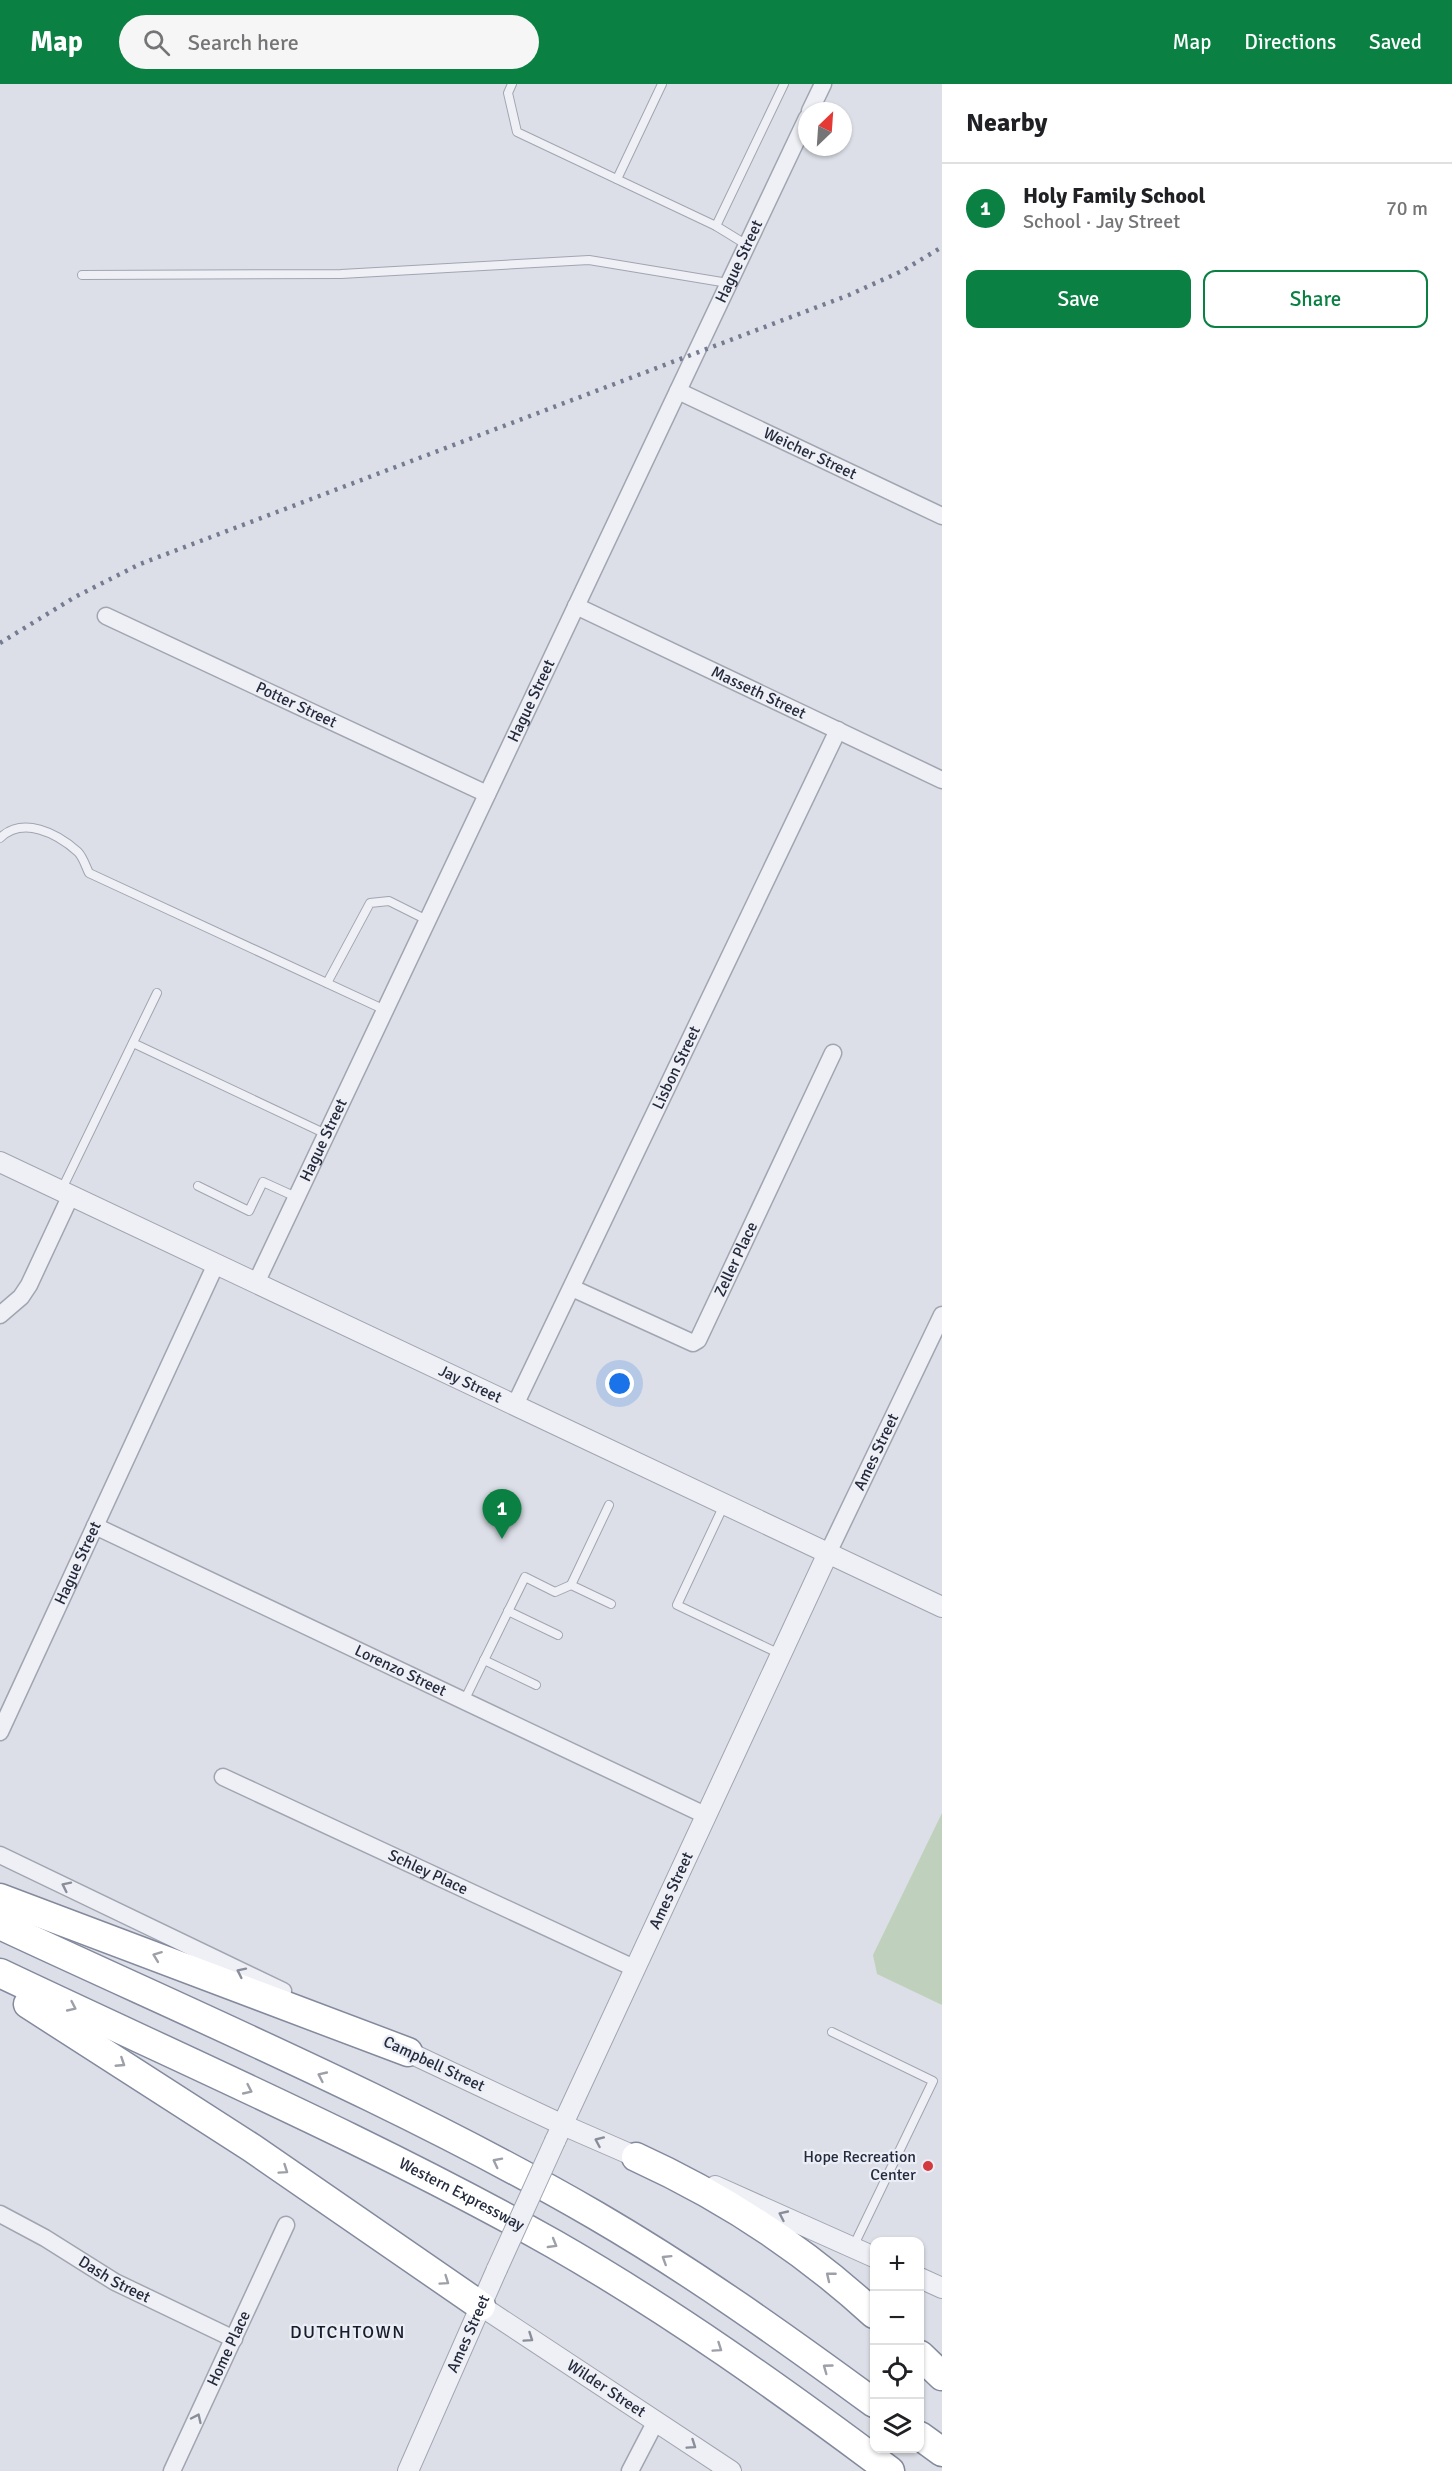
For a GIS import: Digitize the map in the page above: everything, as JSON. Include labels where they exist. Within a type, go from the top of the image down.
[{"type":"highway","points":[[0,1898],[408,2052]]},
{"type":"highway","points":[[0,1925],[366,2096],[565,2198],[713,2289],[870,2400]]},
{"type":"highway","name":"Western Expressway","points":[[0,1973],[407,2167],[553,2244],[624,2286],[729,2355],[890,2471]]},
{"type":"highway","points":[[0,1988],[63,2025],[224,2130],[481,2306]]},
{"type":"highway","points":[[636,2157],[693,2184],[743,2212],[827,2273],[870,2311]]},
{"type":"highway","points":[[924,2359],[942,2376]]},
{"type":"highway","points":[[924,2439],[942,2452]]},
{"type":"street","points":[[814,102],[823,84]]},
{"type":"street","name":"Hague Street","points":[[256,1283],[798,137]]},
{"type":"street","name":"Weicher Street","points":[[678,391],[942,516]]},
{"type":"street","name":"Masseth Street","points":[[576,606],[942,780]]},
{"type":"street","name":"Potter Street","points":[[106,616],[487,795]]},
{"type":"street","name":"Lisbon Street","points":[[515,1406],[838,730]]},
{"type":"street","name":"Zeller Place","points":[[572,1287],[693,1343],[698,1341],[833,1053]]},
{"type":"street","name":"Jay Street","points":[[0,1162],[942,1607]]},
{"type":"street","points":[[0,1315],[21,1297],[29,1285],[66,1193]]},
{"type":"street","name":"Hague Street","points":[[0,1732],[216,1264]]},
{"type":"street","name":"Ames Street","points":[[408,2471],[634,1968],[942,1315]]},
{"type":"street","name":"Lorenzo Street","points":[[95,1526],[705,1815]]},
{"type":"street","name":"Schley Place","points":[[223,1777],[634,1968]]},
{"type":"street","name":"Campbell Street","points":[[0,1855],[408,2052],[559,2133],[636,2157],[747,2199],[870,2255]]},
{"type":"street","name":"Dash Street","points":[[0,2214],[45,2238],[115,2282],[234,2339]]},
{"type":"street","name":"Home Place","points":[[172,2471],[286,2225]]},
{"type":"street","points":[[924,2280],[942,2288]]},
{"type":"street","name":"Wilder Street","points":[[481,2306],[731,2471]]},
{"type":"street","points":[[630,2471],[656,2421]]},
{"type":"lane","points":[[512,84],[508,93],[517,132],[716,226],[747,246]]},
{"type":"lane","points":[[617,178],[662,84]]},
{"type":"lane","points":[[716,226],[784,84]]},
{"type":"lane","points":[[82,276],[342,274],[589,260],[728,283]]},
{"type":"lane","points":[[0,838],[10,830],[24,826],[48,834],[79,853],[89,873],[385,1010]]},
{"type":"lane","points":[[327,983],[370,903],[389,901],[427,920]]},
{"type":"lane","points":[[66,1193],[157,993]]},
{"type":"lane","points":[[133,1043],[326,1134]]},
{"type":"lane","points":[[198,1186],[249,1211],[263,1182],[296,1197]]},
{"type":"lane","points":[[464,1701],[525,1577],[555,1592],[571,1585],[609,1504]]},
{"type":"lane","points":[[724,1504],[677,1605],[780,1655]]},
{"type":"lane","points":[[571,1585],[611,1604]]},
{"type":"lane","points":[[508,1611],[558,1635]]},
{"type":"lane","points":[[484,1660],[536,1685]]},
{"type":"lane","points":[[832,2032],[933,2081],[853,2247]]},
{"type":"green space","points":[[942,1813],[942,2005],[877,1974],[873,1955]]},
{"type":"railway","points":[[0,643],[75,597],[140,564],[849,295],[902,271],[942,247]]},
{"type":"place","name":"Holy Family School","points":[[502,1539]]},
{"type":"place","name":"Hope Recreation Center","points":[[928,2166]]},
{"type":"district","name":"DUTCHTOWN","points":[[348,2332]]}]
